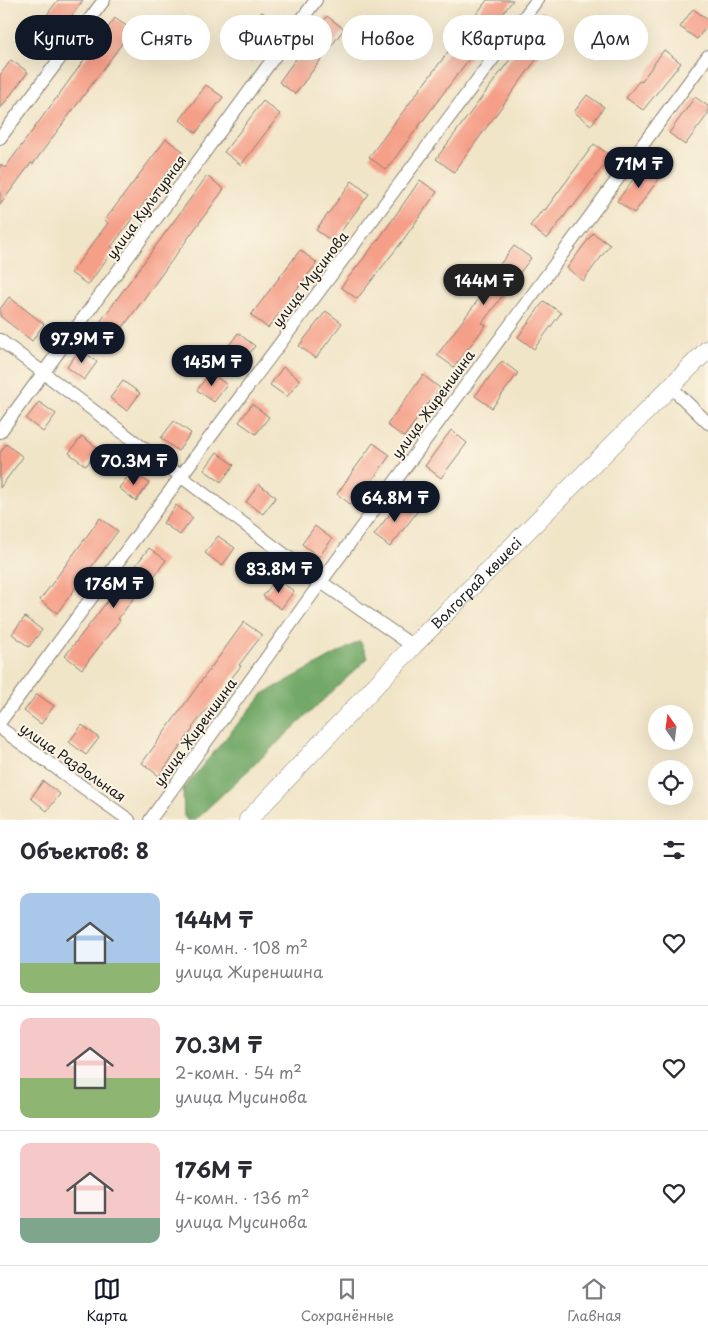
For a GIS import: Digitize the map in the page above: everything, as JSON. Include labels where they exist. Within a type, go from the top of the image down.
[{"type":"main road","name":"Волгоград көшесі","points":[[248,820],[413,646],[708,349]]},
{"type":"street","points":[[0,138],[104,0]]},
{"type":"street","name":"улица Культурная","points":[[0,432],[316,0]]},
{"type":"street","name":"улица Мусинова","points":[[0,722],[181,476],[538,0]]},
{"type":"street","name":"улица Жиреншина","points":[[150,820],[321,582],[708,56]]},
{"type":"street","points":[[0,340],[321,582],[413,646]]},
{"type":"street","points":[[671,387],[708,423]]},
{"type":"street","name":"улица Раздольная","points":[[0,728],[129,820]]},
{"type":"green space","points":[[360,641],[368,658],[195,820],[187,820],[184,816],[183,789],[263,694]]},
{"type":"building","points":[[58,0],[83,0],[72,15],[47,15]]},
{"type":"building","points":[[487,0],[513,0],[502,15],[476,15]]},
{"type":"building","points":[[693,9],[708,20],[708,25],[697,39],[680,27]]},
{"type":"building","points":[[115,18],[122,23],[122,44],[112,57],[112,22]]},
{"type":"building","points":[[332,20],[342,27],[342,32],[332,45]]},
{"type":"building","points":[[664,50],[681,63],[643,110],[626,98],[639,81],[641,82]]},
{"type":"building","points":[[443,59],[468,60],[386,170],[369,157]]},
{"type":"building","points":[[11,60],[28,72],[0,109],[0,75]]},
{"type":"building","points":[[84,60],[110,60],[33,164],[31,163],[0,205],[0,164],[5,168]]},
{"type":"building","points":[[295,60],[321,60],[295,94],[279,82]]},
{"type":"building","points":[[510,60],[536,60],[454,172],[436,159]]},
{"type":"building","points":[[206,85],[223,97],[196,133],[180,120]]},
{"type":"building","points":[[587,95],[604,107],[591,125],[574,112]]},
{"type":"building","points":[[695,97],[708,106],[708,114],[685,145],[669,133]]},
{"type":"building","points":[[263,101],[280,114],[241,165],[224,152]]},
{"type":"building","points":[[166,139],[183,151],[111,247],[114,249],[88,285],[71,273],[108,223],[105,220]]},
{"type":"building","points":[[594,144],[611,156],[547,239],[530,226],[543,209],[545,210]]},
{"type":"building","points":[[644,165],[660,177],[634,213],[617,201]]},
{"type":"building","points":[[207,176],[224,189],[118,334],[100,322]]},
{"type":"building","points":[[420,180],[437,192],[401,243],[357,299],[341,287],[381,236]]},
{"type":"building","points":[[352,181],[369,194],[333,242],[316,230]]},
{"type":"building","points":[[593,233],[610,245],[583,281],[567,268]]},
{"type":"building","points":[[514,246],[531,258],[482,323],[486,325],[454,367],[437,355],[481,296],[478,293]]},
{"type":"building","points":[[300,250],[317,263],[268,328],[251,315]]},
{"type":"building","points":[[9,297],[44,324],[32,341],[0,316],[0,309]]},
{"type":"building","points":[[544,301],[561,313],[534,349],[518,337]]},
{"type":"building","points":[[326,311],[342,323],[316,358],[299,346]]},
{"type":"building","points":[[238,333],[255,346],[242,363],[225,351]]},
{"type":"building","points":[[80,349],[97,362],[84,380],[67,367]]},
{"type":"building","points":[[502,361],[518,373],[492,408],[475,396]]},
{"type":"building","points":[[283,367],[300,380],[287,397],[270,385]]},
{"type":"building","points":[[210,372],[227,385],[214,402],[197,390]]},
{"type":"building","points":[[423,375],[440,388],[404,437],[387,425]]},
{"type":"building","points":[[123,381],[140,393],[127,411],[110,398]]},
{"type":"building","points":[[39,402],[56,414],[43,432],[26,419]]},
{"type":"building","points":[[252,404],[269,417],[256,434],[239,422]]},
{"type":"building","points":[[174,421],[191,433],[178,451],[161,438]]},
{"type":"building","points":[[451,430],[467,443],[441,478],[425,466]]},
{"type":"building","points":[[82,436],[99,449],[86,466],[69,453]]},
{"type":"building","points":[[373,443],[390,455],[354,507],[337,494]]},
{"type":"building","points":[[6,444],[23,457],[0,488],[0,453]]},
{"type":"building","points":[[217,452],[234,465],[221,482],[204,470]]},
{"type":"building","points":[[132,471],[149,483],[136,501],[119,488]]},
{"type":"building","points":[[259,484],[276,497],[263,514],[246,502]]},
{"type":"building","points":[[400,500],[417,512],[390,547],[374,535]]},
{"type":"building","points":[[176,505],[193,518],[180,535],[163,523]]},
{"type":"building","points":[[100,518],[118,531],[57,613],[40,600]]},
{"type":"building","points":[[315,526],[332,539],[319,557],[302,544]]},
{"type":"building","points":[[218,536],[235,548],[222,566],[205,553]]},
{"type":"building","points":[[149,548],[166,560],[153,578],[150,576],[118,619],[120,620],[82,669],[65,656],[113,594],[111,593],[124,576],[127,577]]},
{"type":"building","points":[[276,579],[294,591],[281,609],[263,596]]},
{"type":"building","points":[[25,617],[42,630],[29,647],[12,634]]},
{"type":"building","points":[[244,622],[262,635],[239,665],[241,666],[192,728],[159,776],[142,763]]},
{"type":"building","points":[[37,694],[54,706],[41,724],[24,711]]},
{"type":"building","points":[[82,725],[99,738],[86,755],[69,742]]},
{"type":"building","points":[[43,781],[60,794],[47,811],[31,798]]}]
